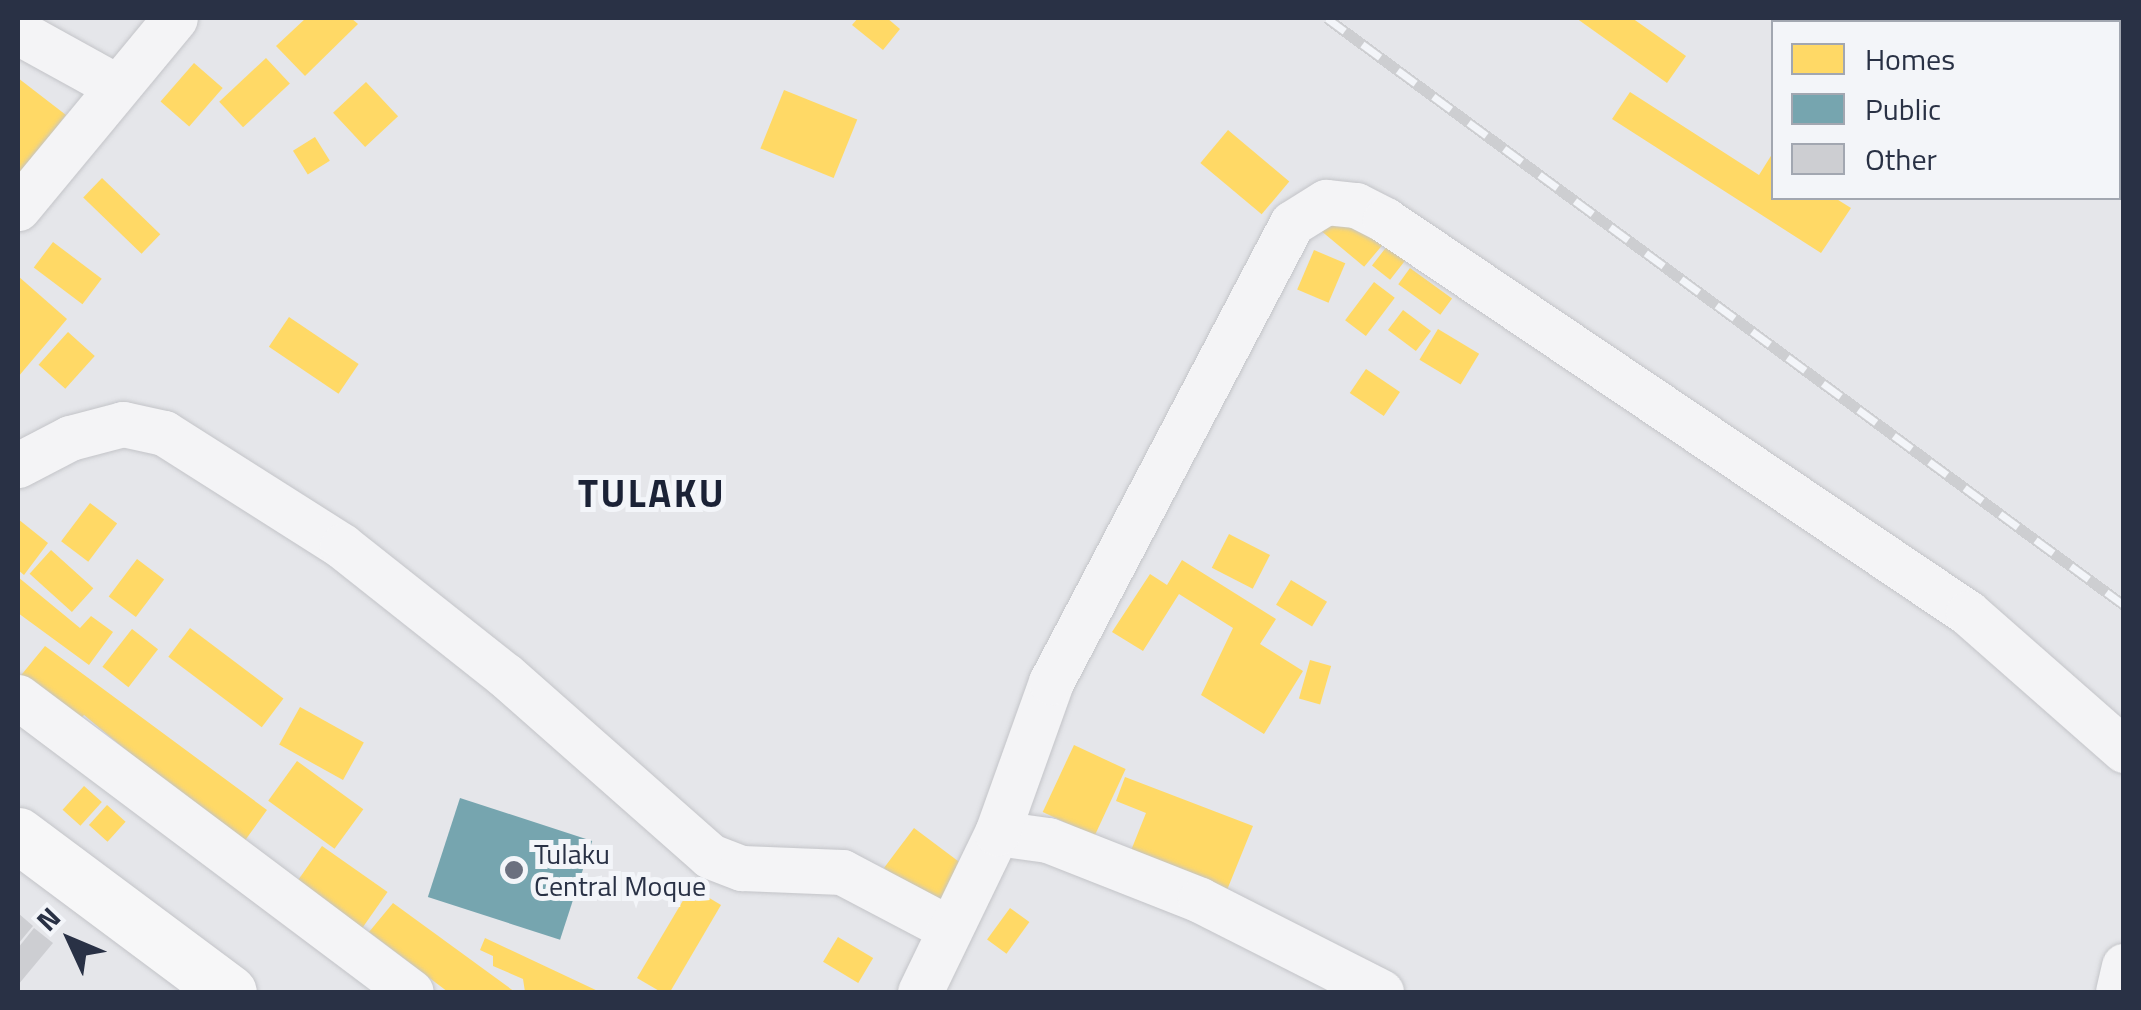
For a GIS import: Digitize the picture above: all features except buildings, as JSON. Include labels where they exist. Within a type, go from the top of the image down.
[{"type":"highway","points":[[18,836],[229,992]]},
{"type":"street","points":[[18,208],[114,85],[174,18]]},
{"type":"street","points":[[18,32],[114,85]]},
{"type":"street","points":[[920,992],[996,833],[1050,682],[1292,223],[1326,202],[1356,205],[1384,220],[1968,613],[2124,750]]},
{"type":"street","points":[[18,465],[70,438],[123,424],[164,433],[342,546],[505,675],[710,856],[742,868],[842,872],[950,929]]},
{"type":"street","points":[[18,697],[411,992]]},
{"type":"street","points":[[996,833],[1048,840],[1200,900],[1381,992]]},
{"type":"street","points":[[2118,992],[2124,966]]},
{"type":"railway","points":[[1327,18],[2124,605]]},
{"type":"place","name":"Tulaku Central Moque","points":[[514,870]]},
{"type":"district","name":"TULAKU","points":[[652,494]]}]
